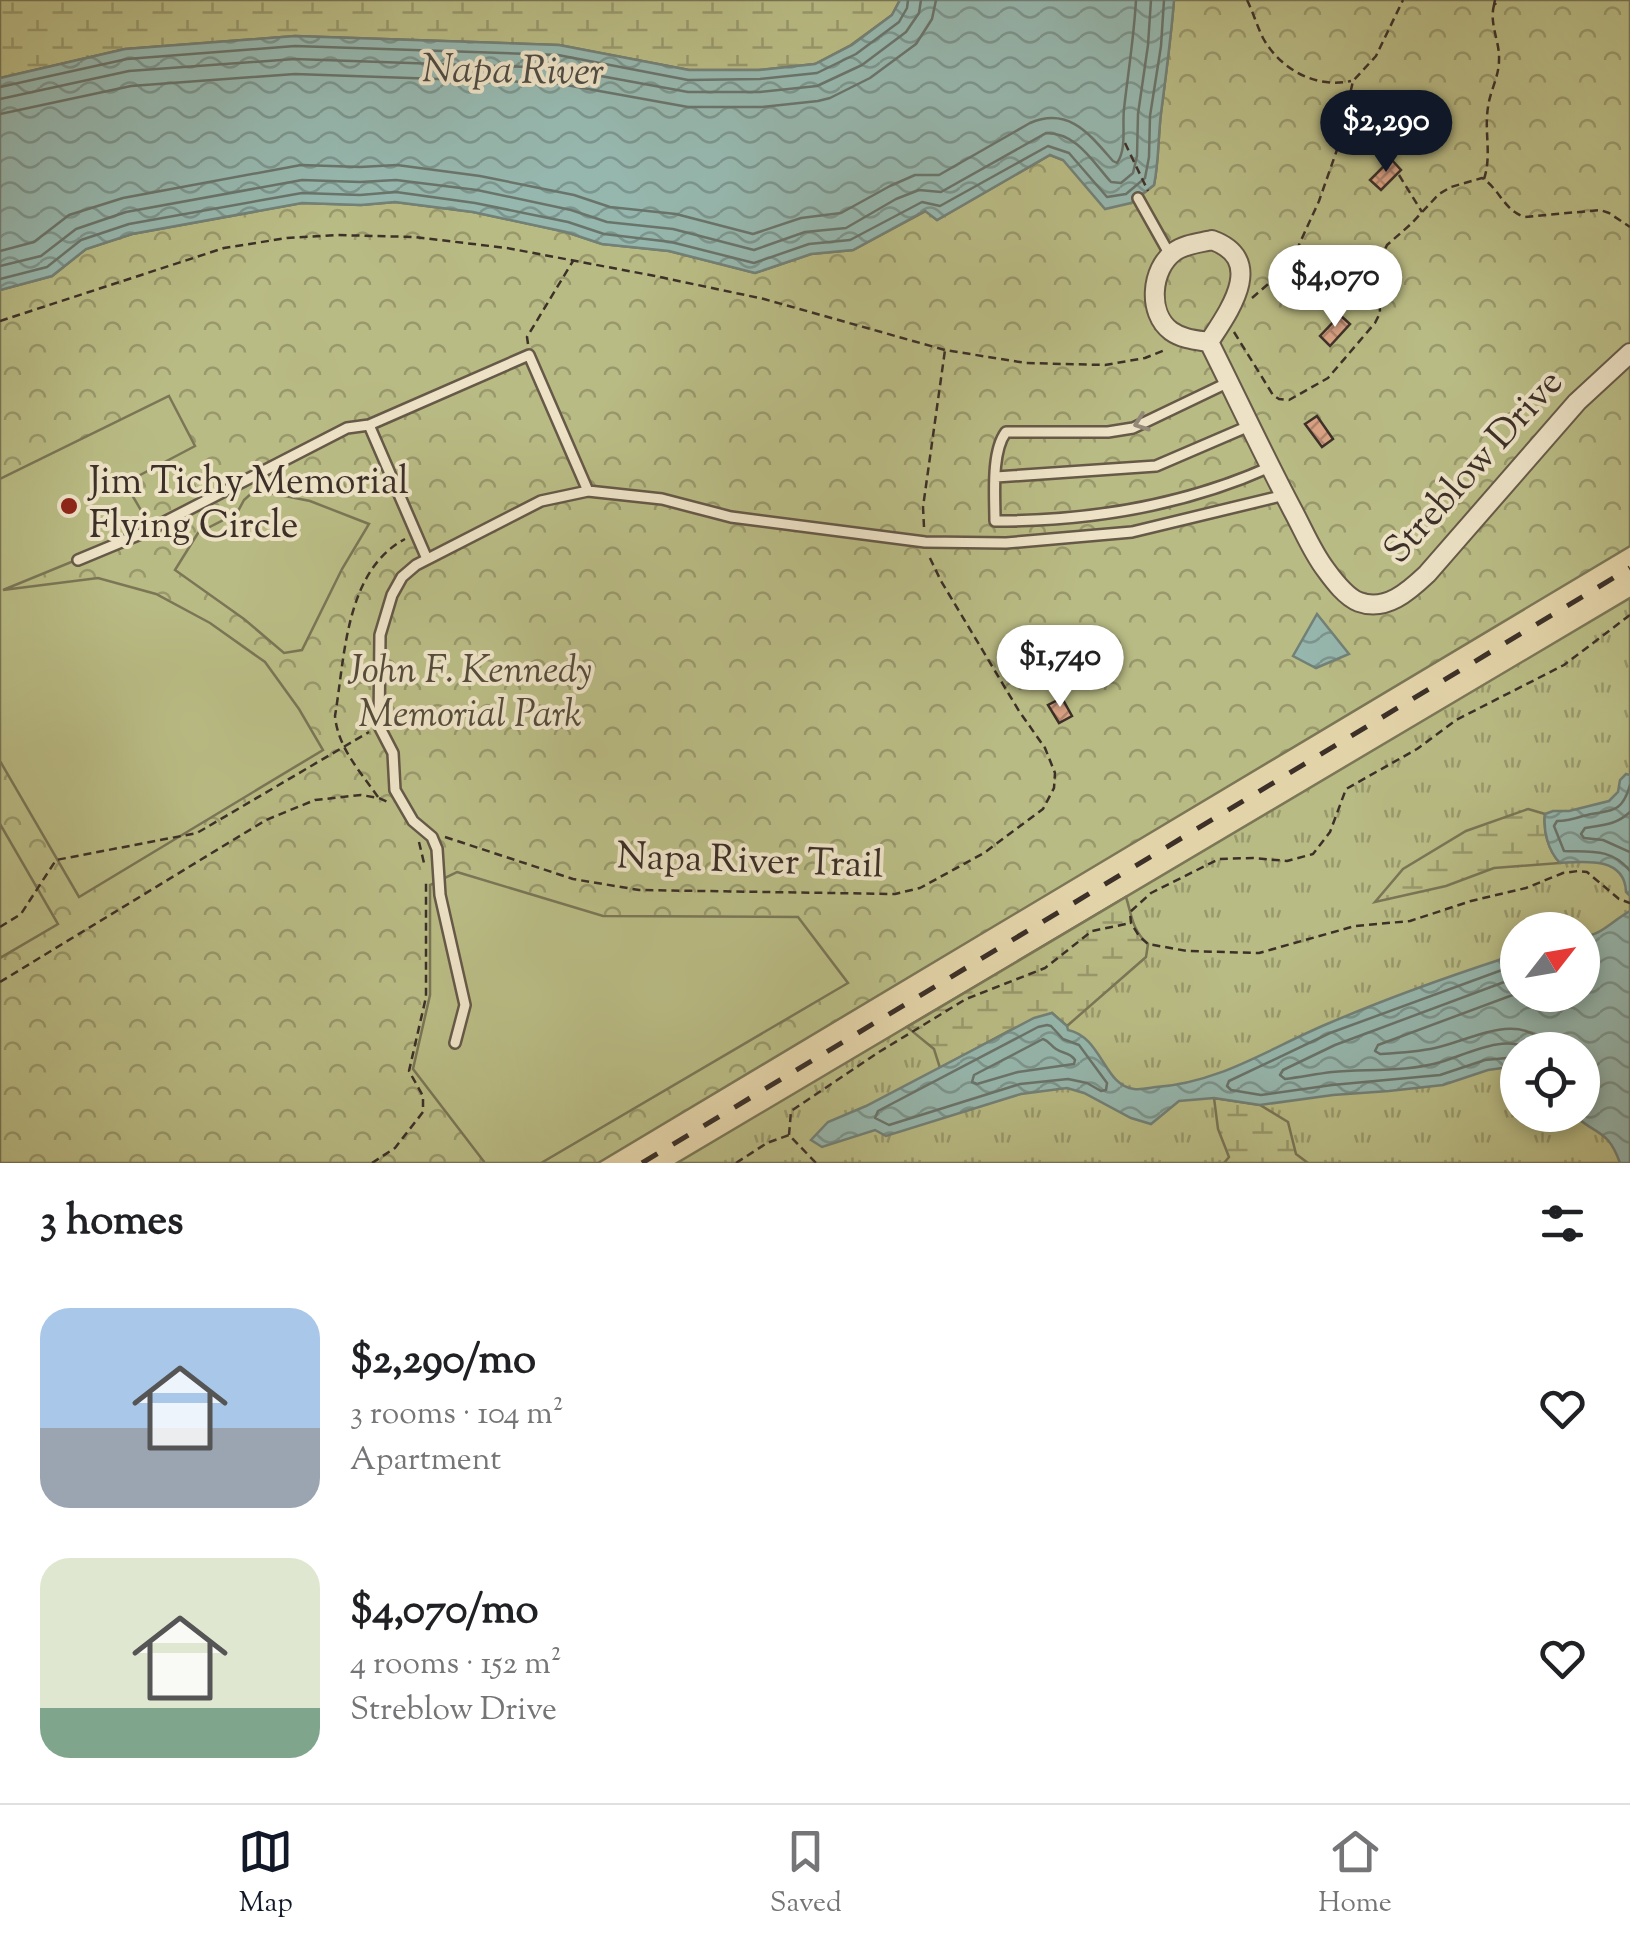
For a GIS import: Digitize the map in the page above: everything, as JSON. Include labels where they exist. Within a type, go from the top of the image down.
[{"type":"street","points":[[1212,240],[1226,246],[1240,270],[1238,295],[1230,309],[1209,342],[1176,334],[1162,322],[1155,288],[1157,276],[1170,254],[1212,240]]},
{"type":"street","name":"Streblow Drive","points":[[1209,342],[1324,568],[1361,603],[1387,603],[1411,589],[1577,402],[1630,353]]},
{"type":"lane","points":[[1138,198],[1170,254]]},
{"type":"lane","points":[[78,560],[144,533],[347,428],[369,426],[529,355],[588,491]]},
{"type":"lane","points":[[1228,382],[1132,428],[1108,432],[1006,432],[1000,441],[995,521],[1124,512],[1172,502],[1270,467]]},
{"type":"lane","points":[[369,426],[426,559]]},
{"type":"lane","points":[[996,477],[1156,466],[1250,426]]},
{"type":"lane","points":[[455,1043],[465,1005],[440,895],[437,849],[432,837],[413,821],[395,790],[393,753],[379,726],[380,636],[392,595],[402,577],[416,564],[540,501],[588,491],[662,499],[731,517],[924,542],[1006,543],[1132,532],[1285,496]]},
{"type":"path","points":[[1248,0],[1264,40],[1288,67],[1324,83],[1353,81]]},
{"type":"path","points":[[1403,0],[1376,56],[1353,81],[1338,147],[1298,247],[1256,296],[1230,309],[1234,332],[1273,395],[1289,400],[1328,378],[1380,313],[1381,254],[1439,194],[1451,187],[1482,178],[1516,214],[1525,217],[1600,210],[1630,227]]},
{"type":"path","points":[[1484,179],[1490,160],[1488,105],[1499,65],[1492,24],[1496,2]]},
{"type":"path","points":[[1125,142],[1155,204]]},
{"type":"path","points":[[1400,175],[1422,212]]},
{"type":"path","points":[[0,321],[224,248],[336,235],[414,237],[507,248],[764,299],[944,350],[1026,363],[1106,364],[1144,358],[1189,339]]},
{"type":"path","points":[[529,355],[526,337],[573,261]]},
{"type":"path","name":"Napa River Trail","points":[[442,836],[573,879],[639,890],[895,894],[920,888],[984,853],[1043,809],[1054,788],[1055,772],[1045,748],[941,582],[924,542],[924,507],[944,350]]},
{"type":"path","points":[[379,798],[343,747],[336,731],[336,716],[354,607],[376,562],[397,543],[416,533]]},
{"type":"path","points":[[1630,616],[1564,665],[1456,720],[1346,789],[1330,832],[1314,854],[1288,861],[1219,859],[1151,892],[1130,912],[1131,923],[1148,944],[1187,952],[1259,953],[1355,926],[1410,920],[1578,870],[1630,903]]},
{"type":"path","points":[[0,927],[21,914],[56,860],[197,833],[379,726]]},
{"type":"path","points":[[0,982],[266,820],[315,800],[361,795],[397,806],[413,821],[426,875],[426,997],[408,1071],[423,1096],[422,1112],[395,1148],[372,1163]]},
{"type":"path","points":[[816,1163],[789,1135],[791,1111],[966,1000],[1045,968],[1092,931],[1131,923]]},
{"type":"path","points":[[736,1163],[789,1135]]},
{"type":"green space","points":[[0,0],[900,0],[892,15],[851,45],[815,64],[759,70],[689,70],[559,45],[295,36],[125,49],[0,78]]},
{"type":"green space","name":"John F. Kennedy Memorial Park","points":[[1174,0],[1630,0],[1630,546],[598,1163],[0,1163],[0,290],[52,276],[86,249],[132,234],[302,203],[395,202],[473,212],[602,244],[669,251],[755,273],[811,254],[853,250],[926,211],[937,220],[1050,155],[1131,203],[1154,185]]},
{"type":"green space","points":[[169,396],[195,446],[125,483],[152,529],[3,590],[98,578],[156,594],[210,623],[265,662],[323,750],[79,897],[0,761],[0,479]]},
{"type":"green space","points":[[255,490],[310,501],[369,524],[302,650],[284,653],[175,570],[198,533],[237,513]]},
{"type":"green space","points":[[1630,598],[1630,1163],[677,1163]]},
{"type":"green space","points":[[1528,809],[1545,814],[1547,840],[1560,863],[1494,868],[1446,886],[1375,902],[1403,869],[1466,831]]},
{"type":"green space","points":[[0,824],[58,924],[0,958]]},
{"type":"green space","points":[[457,872],[603,916],[798,917],[848,983],[541,1163],[485,1163],[413,1069],[430,995],[430,885]]},
{"type":"green space","points":[[1126,897],[1136,928],[1148,944],[1146,957],[1067,1026],[1052,1013],[940,1068],[934,1049],[907,1027]]},
{"type":"green space","points":[[1214,1098],[1260,1105],[1288,1122],[1296,1154],[1308,1163],[1224,1163],[1229,1157],[1218,1129]]},
{"type":"water","name":"Napa River","points":[[900,0],[1174,0],[1154,185],[1131,203],[1105,209],[1063,160],[1050,155],[937,220],[925,211],[853,250],[811,254],[755,273],[669,251],[602,244],[473,212],[395,202],[302,203],[132,234],[86,249],[52,276],[0,290],[0,78],[125,49],[295,36],[559,45],[689,70],[759,70],[815,64],[852,45],[892,15]]},
{"type":"water","points":[[1317,614],[1349,654],[1316,668],[1293,656]]},
{"type":"water","points":[[1626,774],[1630,775],[1630,896],[1619,872],[1611,867],[1592,862],[1560,863],[1549,846],[1545,820],[1545,814],[1553,811],[1609,801]]},
{"type":"water","points":[[1630,911],[1630,1163],[1620,1163],[1606,1138],[1598,1132],[1600,1032],[1500,1032],[1500,1068],[1443,1085],[1260,1105],[1214,1098],[1179,1101],[1151,1124],[1067,1088],[1021,1094],[886,1136],[875,1130],[822,1147],[811,1140],[828,1122],[1034,1018],[1052,1013],[1068,1030],[1088,1042],[1116,1080],[1139,1089],[1179,1084],[1223,1072],[1327,1024],[1500,959],[1500,1012],[1600,1012],[1602,930]]},
{"type":"building","points":[[1391,159],[1401,170],[1381,190],[1370,180]]},
{"type":"building","points":[[1340,315],[1350,324],[1330,346],[1320,336]]},
{"type":"building","points":[[1317,416],[1333,439],[1322,447],[1305,424]]},
{"type":"building","points":[[1062,698],[1072,716],[1059,723],[1048,705]]},
{"type":"railway","points":[[642,1163],[1630,568]]},
{"type":"place","name":"Jim Tichy Memorial Flying Circle","points":[[69,506]]}]
